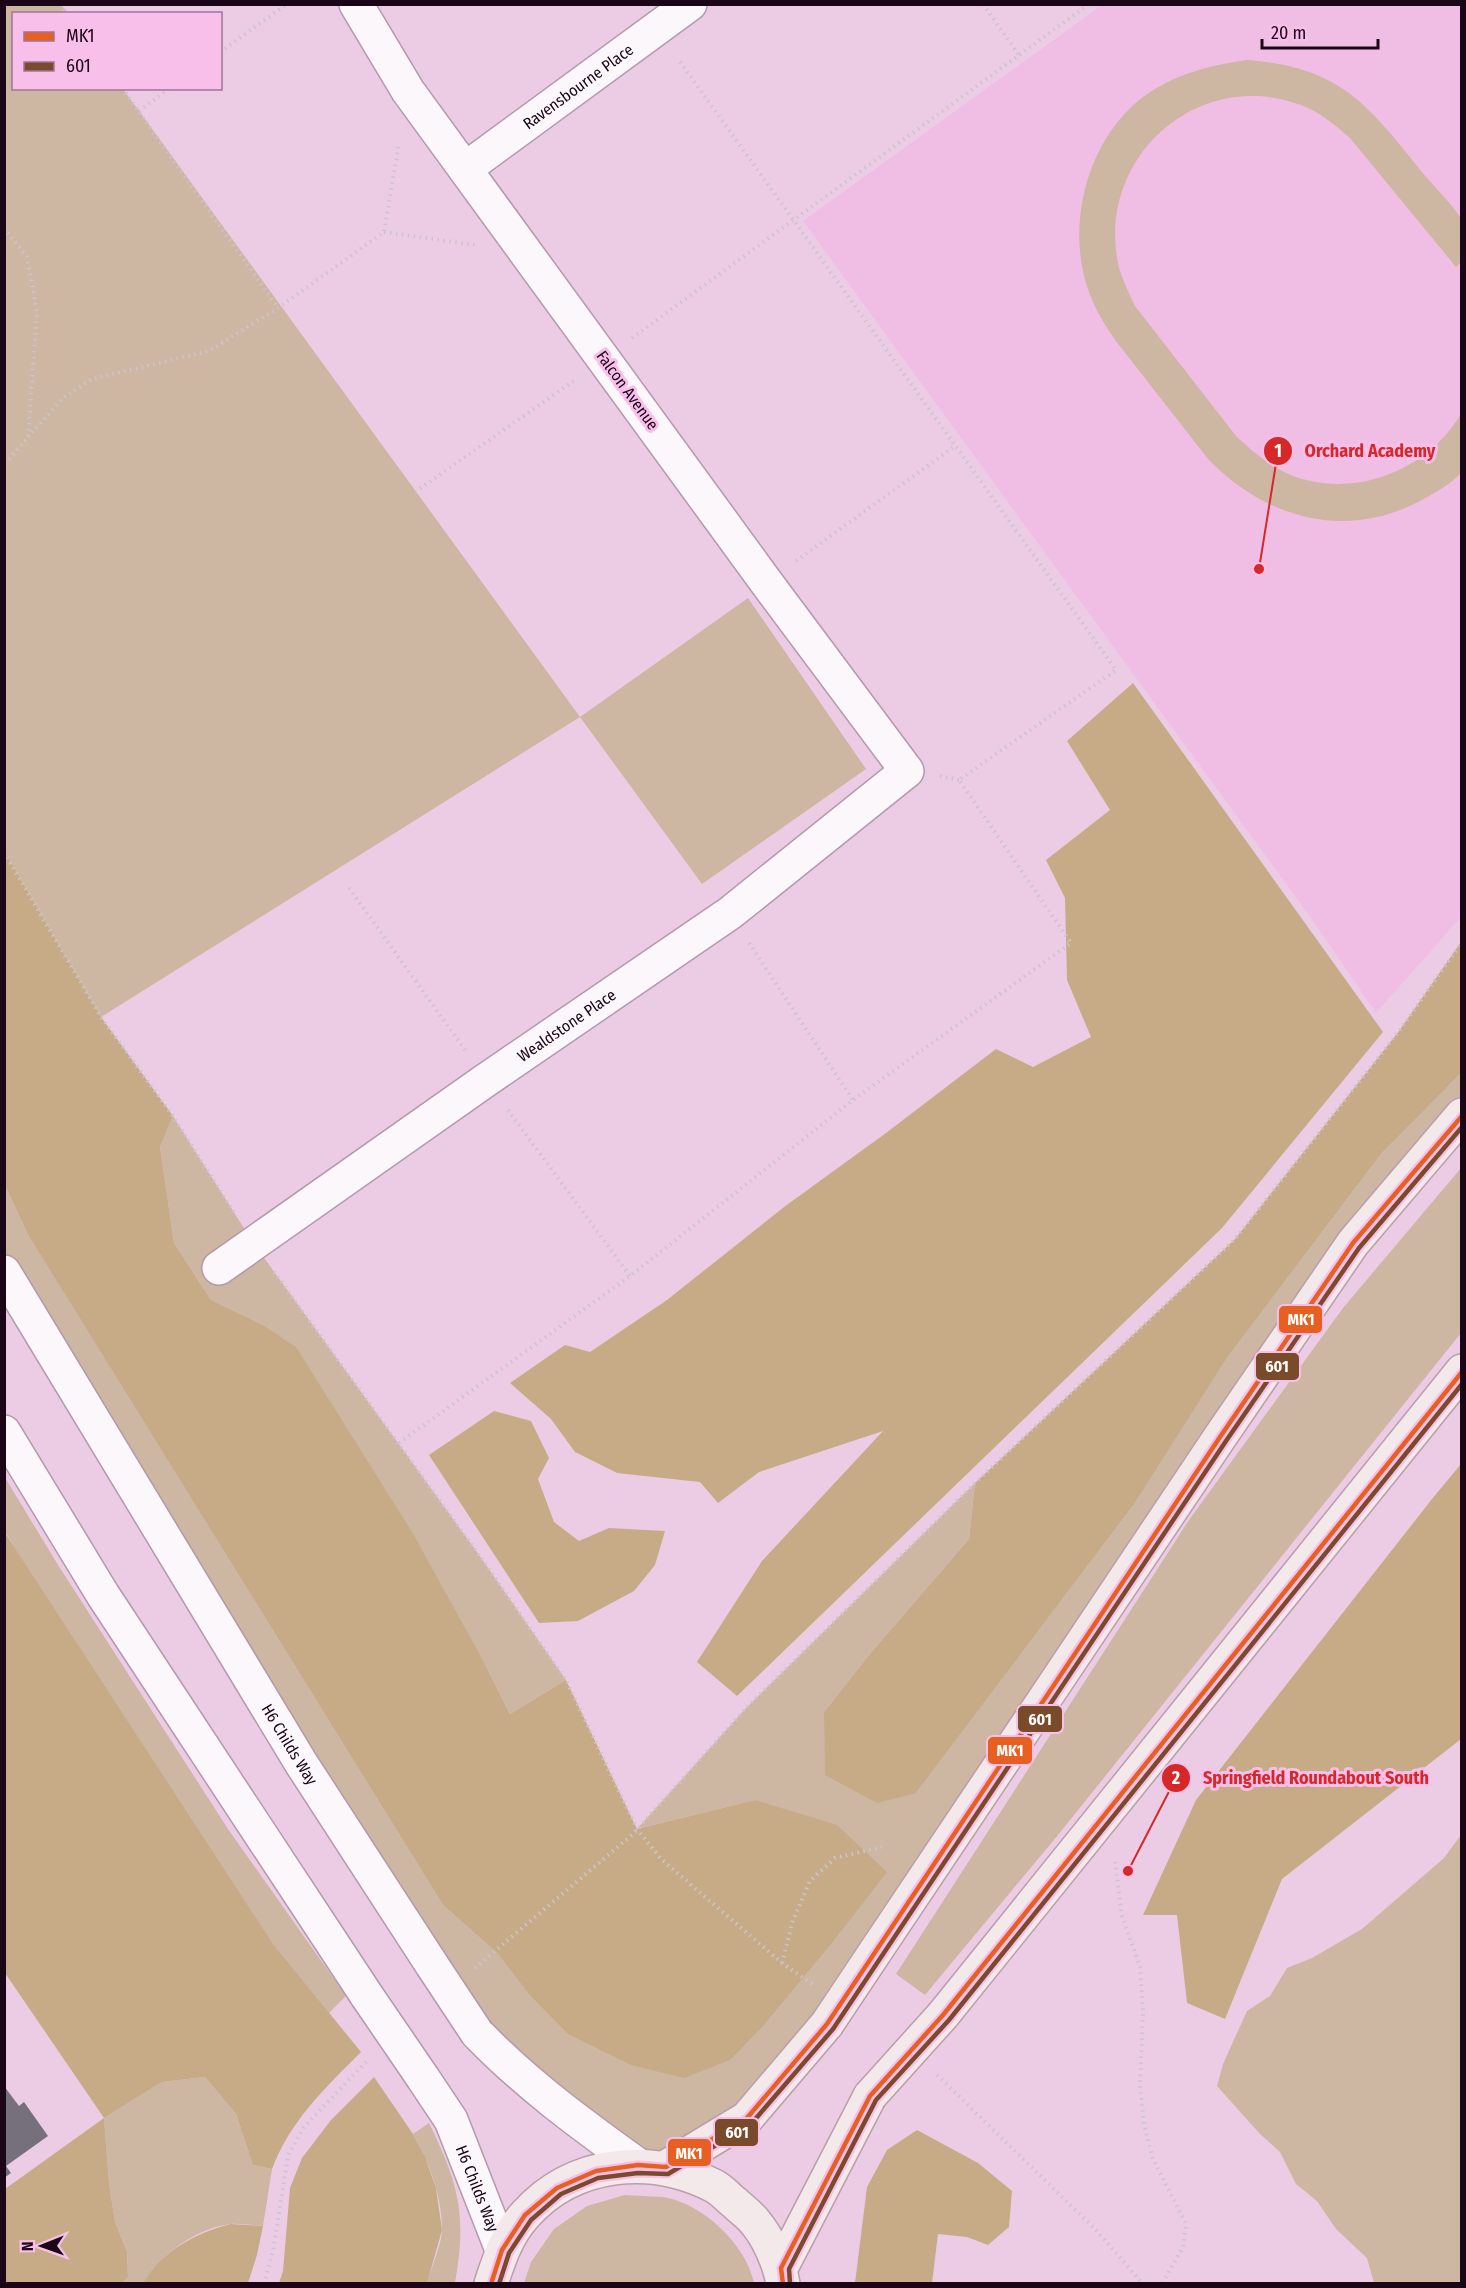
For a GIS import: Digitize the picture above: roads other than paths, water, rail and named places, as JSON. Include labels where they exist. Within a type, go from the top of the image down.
[{"type":"main road","points":[[491,2283],[502,2250],[525,2215],[558,2188],[596,2171],[652,2166],[747,2118],[827,2024],[1213,1446],[1353,1243],[1461,1115]]},
{"type":"main road","points":[[782,2276],[870,2096],[944,2015],[1461,1371]]},
{"type":"main road","points":[[652,2166],[716,2186],[755,2221],[782,2276]]},
{"type":"street","name":"Falcon Avenue","points":[[356,4],[408,91],[528,252],[766,582],[907,771]]},
{"type":"street","name":"Ravensbourne Place","points":[[465,169],[690,4]]},
{"type":"street","name":"Wealdstone Place","points":[[219,1268],[486,1080],[730,913],[907,771]]},
{"type":"street","name":"H6 Childs Way","points":[[4,1272],[301,1763],[477,2033],[505,2062],[562,2110],[652,2166]]},
{"type":"street","name":"H6 Childs Way","points":[[4,1432],[103,1595],[451,2120],[502,2250]]},
{"type":"place","name":"Orchard Academy","points":[[1259,569]]},
{"type":"place","name":"Springfield Roundabout South","points":[[1128,1871]]}]
